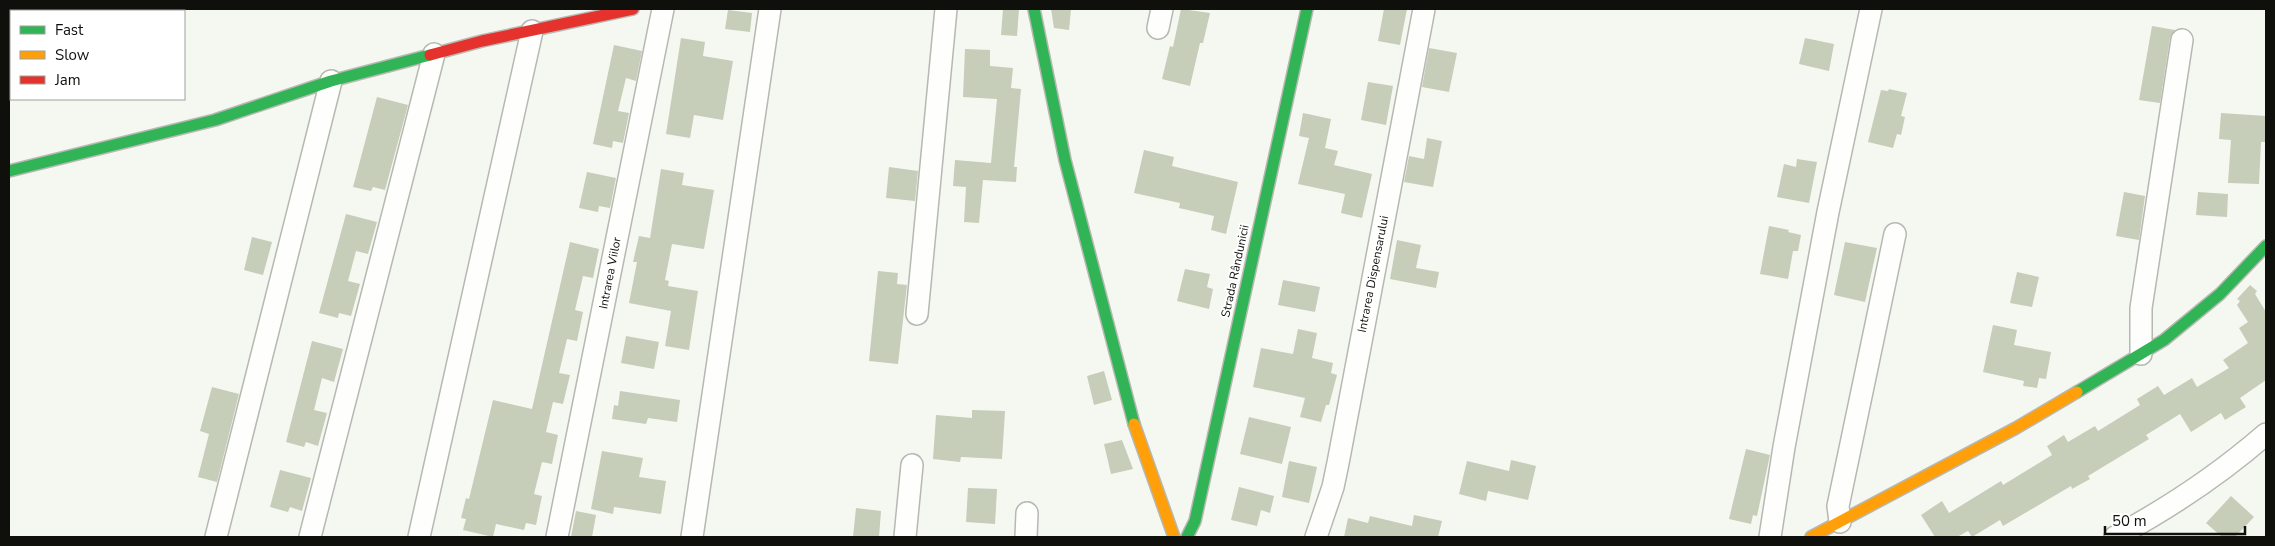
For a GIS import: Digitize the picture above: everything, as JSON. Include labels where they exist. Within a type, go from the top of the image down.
[{"type":"street","points":[[9,172],[215,120],[331,81],[434,54],[633,9]]},
{"type":"street","name":"Intrarea Viilor","points":[[557,537],[663,9]]},
{"type":"street","points":[[692,537],[770,9]]},
{"type":"street","points":[[917,314],[946,9]]},
{"type":"street","points":[[1034,9],[1065,160],[1138,435],[1174,537]]},
{"type":"street","name":"Strada Rândunicii","points":[[1187,537],[1194,521],[1307,9]]},
{"type":"street","name":"Intrarea Dispensarului","points":[[1316,537],[1333,487],[1338,463],[1424,9]]},
{"type":"street","points":[[1770,537],[1784,448],[1870,9]]},
{"type":"street","points":[[419,537],[532,31]]},
{"type":"street","points":[[2141,354],[2141,308],[2182,40]]},
{"type":"street","points":[[310,537],[434,54]]},
{"type":"street","points":[[216,537],[331,81]]},
{"type":"street","points":[[1840,522],[1838,506],[1895,234]]},
{"type":"street","points":[[1811,537],[2016,428],[2164,340],[2220,294],[2266,246]]},
{"type":"street","points":[[2118,536],[2195,490],[2235,461],[2266,434]]},
{"type":"street","points":[[905,537],[912,465]]},
{"type":"street","points":[[1026,537],[1027,513]]},
{"type":"building","points":[[1003,9],[1019,9],[1017,36],[1001,35]]},
{"type":"building","points":[[1051,9],[1071,9],[1069,30],[1054,28]]},
{"type":"building","points":[[1181,9],[1210,13],[1203,43],[1200,43],[1190,86],[1162,79],[1170,46],[1173,47]]},
{"type":"building","points":[[1384,9],[1407,9],[1400,45],[1378,41]]},
{"type":"building","points":[[728,10],[752,13],[750,32],[725,29]]},
{"type":"building","points":[[2152,26],[2175,30],[2170,38],[2160,103],[2139,100]]},
{"type":"building","points":[[681,38],[705,42],[703,56],[733,61],[723,120],[694,115],[690,138],[666,134]]},
{"type":"building","points":[[1805,38],[1834,44],[1829,71],[1799,64]]},
{"type":"building","points":[[614,45],[642,51],[636,81],[626,78],[618,111],[629,113],[623,143],[613,141],[612,148],[593,144]]},
{"type":"building","points":[[1429,48],[1457,53],[1449,92],[1422,87]]},
{"type":"building","points":[[965,49],[990,50],[990,66],[1013,68],[1011,88],[1021,89],[1014,167],[1017,167],[1016,182],[983,180],[979,223],[964,222],[966,187],[953,186],[955,160],[991,163],[997,99],[963,97]]},
{"type":"building","points":[[1368,82],[1393,86],[1386,125],[1361,120]]},
{"type":"building","points":[[1889,89],[1907,93],[1901,116],[1905,117],[1901,135],[1897,134],[1893,148],[1868,142],[1881,90],[1888,91]]},
{"type":"building","points":[[377,97],[408,105],[385,190],[373,187],[371,191],[353,187]]},
{"type":"building","points":[[1303,113],[1331,119],[1325,148],[1338,151],[1334,165],[1372,174],[1362,218],[1341,213],[1345,194],[1298,184],[1309,138],[1299,136]]},
{"type":"building","points":[[2221,113],[2266,116],[2266,142],[2261,142],[2259,184],[2228,183],[2231,140],[2219,139]]},
{"type":"building","points":[[1427,138],[1442,141],[1433,187],[1404,182],[1409,156],[1424,159]]},
{"type":"building","points":[[1144,150],[1174,157],[1172,166],[1238,182],[1226,234],[1211,230],[1214,216],[1179,208],[1180,203],[1134,193]]},
{"type":"building","points":[[1797,159],[1817,162],[1809,203],[1777,197],[1784,164],[1796,167]]},
{"type":"building","points":[[889,167],[918,171],[915,201],[886,198]]},
{"type":"building","points":[[661,169],[684,173],[682,185],[714,190],[704,249],[672,244],[665,280],[669,281],[668,286],[698,291],[689,350],[665,346],[671,311],[629,303],[637,262],[633,262],[639,236],[650,238]]},
{"type":"building","points":[[587,172],[616,178],[610,208],[599,206],[598,212],[579,208]]},
{"type":"building","points":[[2124,192],[2145,196],[2139,240],[2116,236]]},
{"type":"building","points":[[2198,192],[2228,194],[2227,217],[2196,215]]},
{"type":"building","points":[[346,214],[377,222],[368,254],[356,251],[348,281],[360,284],[351,316],[339,313],[338,318],[319,313]]},
{"type":"building","points":[[1769,226],[1789,230],[1788,232],[1801,235],[1798,251],[1793,251],[1788,279],[1760,274]]},
{"type":"building","points":[[252,237],[272,242],[263,275],[244,270]]},
{"type":"building","points":[[1397,240],[1421,245],[1416,268],[1439,272],[1436,288],[1390,279]]},
{"type":"building","points":[[570,242],[599,249],[593,278],[583,276],[575,310],[583,312],[577,341],[567,339],[559,373],[570,375],[563,404],[553,402],[546,432],[558,435],[552,464],[542,462],[534,494],[542,496],[536,525],[526,523],[524,530],[496,524],[493,537],[463,530],[466,519],[461,518],[466,498],[469,499],[493,400],[532,409]]},
{"type":"building","points":[[1845,242],[1877,248],[1865,302],[1834,295]]},
{"type":"building","points":[[1185,269],[1210,274],[1207,287],[1213,289],[1209,309],[1177,301]]},
{"type":"building","points":[[878,271],[898,273],[897,284],[907,285],[898,364],[869,361]]},
{"type":"building","points":[[2017,272],[2039,277],[2032,307],[2010,303]]},
{"type":"building","points":[[1283,280],[1320,287],[1315,312],[1278,305]]},
{"type":"building","points":[[2250,285],[2257,291],[2255,294],[2266,312],[2266,380],[2240,398],[2246,407],[2225,420],[2221,413],[2191,432],[2180,414],[2146,435],[2149,439],[2088,476],[2090,479],[2072,489],[2071,486],[2003,526],[2000,520],[1972,537],[1968,531],[1957,537],[1935,537],[1921,515],[1942,501],[1949,513],[2001,481],[2003,485],[2052,455],[2047,446],[2064,435],[2068,442],[2095,426],[2098,431],[2140,405],[2137,399],[2158,386],[2164,395],[2192,378],[2197,387],[2229,368],[2223,360],[2248,343],[2239,328],[2248,322],[2237,305],[2240,301],[2237,299]]},
{"type":"building","points":[[1993,325],[2017,330],[2014,345],[2051,352],[2046,379],[2039,378],[2037,388],[2023,386],[2024,381],[1983,372]]},
{"type":"building","points":[[1298,329],[1317,333],[1312,358],[1333,363],[1331,373],[1337,375],[1329,405],[1326,405],[1321,422],[1300,417],[1305,398],[1253,387],[1261,348],[1293,354]]},
{"type":"building","points":[[626,336],[659,342],[654,369],[621,363]]},
{"type":"building","points":[[312,341],[343,349],[334,382],[322,378],[314,410],[327,413],[318,446],[306,442],[304,447],[286,442]]},
{"type":"building","points":[[1104,371],[1112,400],[1094,405],[1087,376]]},
{"type":"building","points":[[212,387],[239,394],[217,482],[198,477],[209,434],[200,431]]},
{"type":"building","points":[[620,391],[680,400],[677,422],[648,418],[646,424],[612,419],[614,405],[618,406]]},
{"type":"building","points":[[972,410],[1005,411],[1002,459],[961,457],[960,462],[933,459],[936,415],[972,418]]},
{"type":"building","points":[[1249,417],[1291,427],[1282,464],[1240,454]]},
{"type":"building","points":[[1122,440],[1133,469],[1111,474],[1104,444]]},
{"type":"building","points":[[1746,449],[1770,455],[1757,516],[1753,515],[1751,524],[1729,519]]},
{"type":"building","points":[[602,451],[643,458],[639,477],[666,481],[661,514],[614,507],[613,514],[591,509]]},
{"type":"building","points":[[1511,460],[1536,466],[1528,500],[1488,491],[1486,501],[1459,494],[1467,461],[1509,471]]},
{"type":"building","points":[[1289,461],[1317,467],[1309,503],[1282,497]]},
{"type":"building","points":[[280,470],[311,478],[302,511],[290,507],[288,512],[270,507]]},
{"type":"building","points":[[1239,487],[1274,496],[1270,513],[1261,510],[1257,526],[1231,520]]},
{"type":"building","points":[[968,488],[997,489],[995,524],[966,522]]},
{"type":"building","points":[[2231,496],[2254,517],[2235,537],[2222,537],[2206,523]]},
{"type":"building","points":[[856,508],[881,511],[879,537],[853,537]]},
{"type":"building","points":[[576,511],[596,515],[592,537],[571,537]]},
{"type":"building","points":[[1414,515],[1442,521],[1438,537],[1344,537],[1348,518],[1368,523],[1370,516],[1412,526]]},
{"type":"traffic: fast","points":[[1034,9],[1065,160],[1134,424]]},
{"type":"traffic: fast","points":[[1187,537],[1195,521],[1307,9]]},
{"type":"traffic: fast","points":[[9,171],[215,120],[331,81],[430,55]]},
{"type":"traffic: fast","points":[[2077,392],[2164,340],[2220,294],[2266,246]]},
{"type":"traffic: slow","points":[[1811,537],[2016,428],[2077,392]]},
{"type":"traffic: slow","points":[[1134,424],[1174,537]]},
{"type":"traffic: jam","points":[[430,55],[482,41],[633,9]]}]
